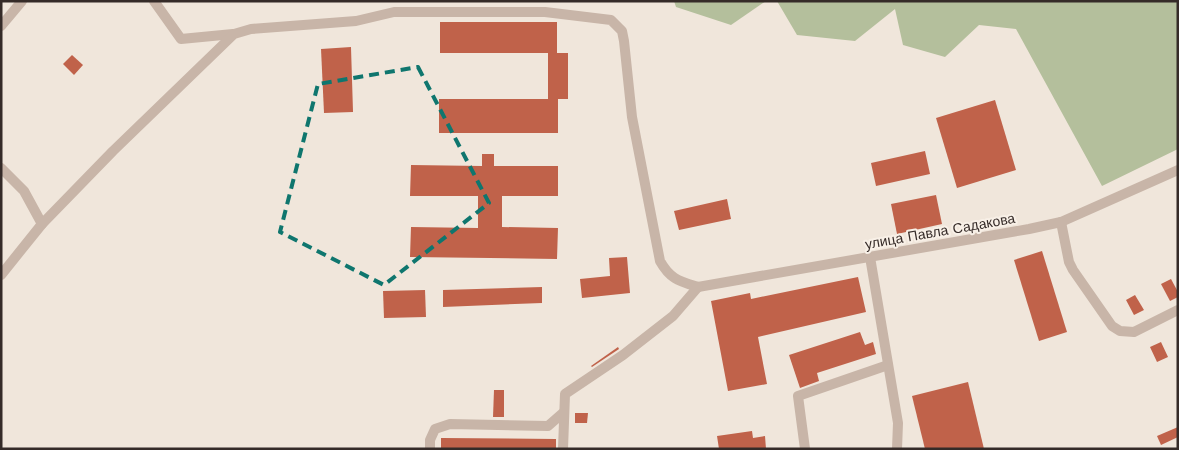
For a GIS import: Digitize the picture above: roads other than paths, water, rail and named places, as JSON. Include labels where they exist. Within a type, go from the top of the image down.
[{"type":"street","points":[[1,26],[22,1]]},
{"type":"street","points":[[154,1],[180,39],[234,34],[251,29],[356,21],[394,12],[545,12],[611,20],[622,31],[632,117],[660,261],[666,272],[677,281],[698,287],[672,316],[623,355],[565,394],[563,449]]},
{"type":"street","points":[[1,275],[42,224],[113,150],[234,34]]},
{"type":"street","points":[[1,168],[24,191],[42,224]]},
{"type":"street","name":"улица Павла Садакова","points":[[698,287],[1061,222],[1178,170]]},
{"type":"street","points":[[1061,222],[1069,262],[1112,326],[1120,331],[1134,332],[1178,310]]},
{"type":"street","points":[[870,257],[898,423],[897,449]]},
{"type":"street","points":[[805,449],[798,396],[888,365]]},
{"type":"street","points":[[430,449],[430,440],[435,429],[450,424],[548,426],[564,412]]}]
